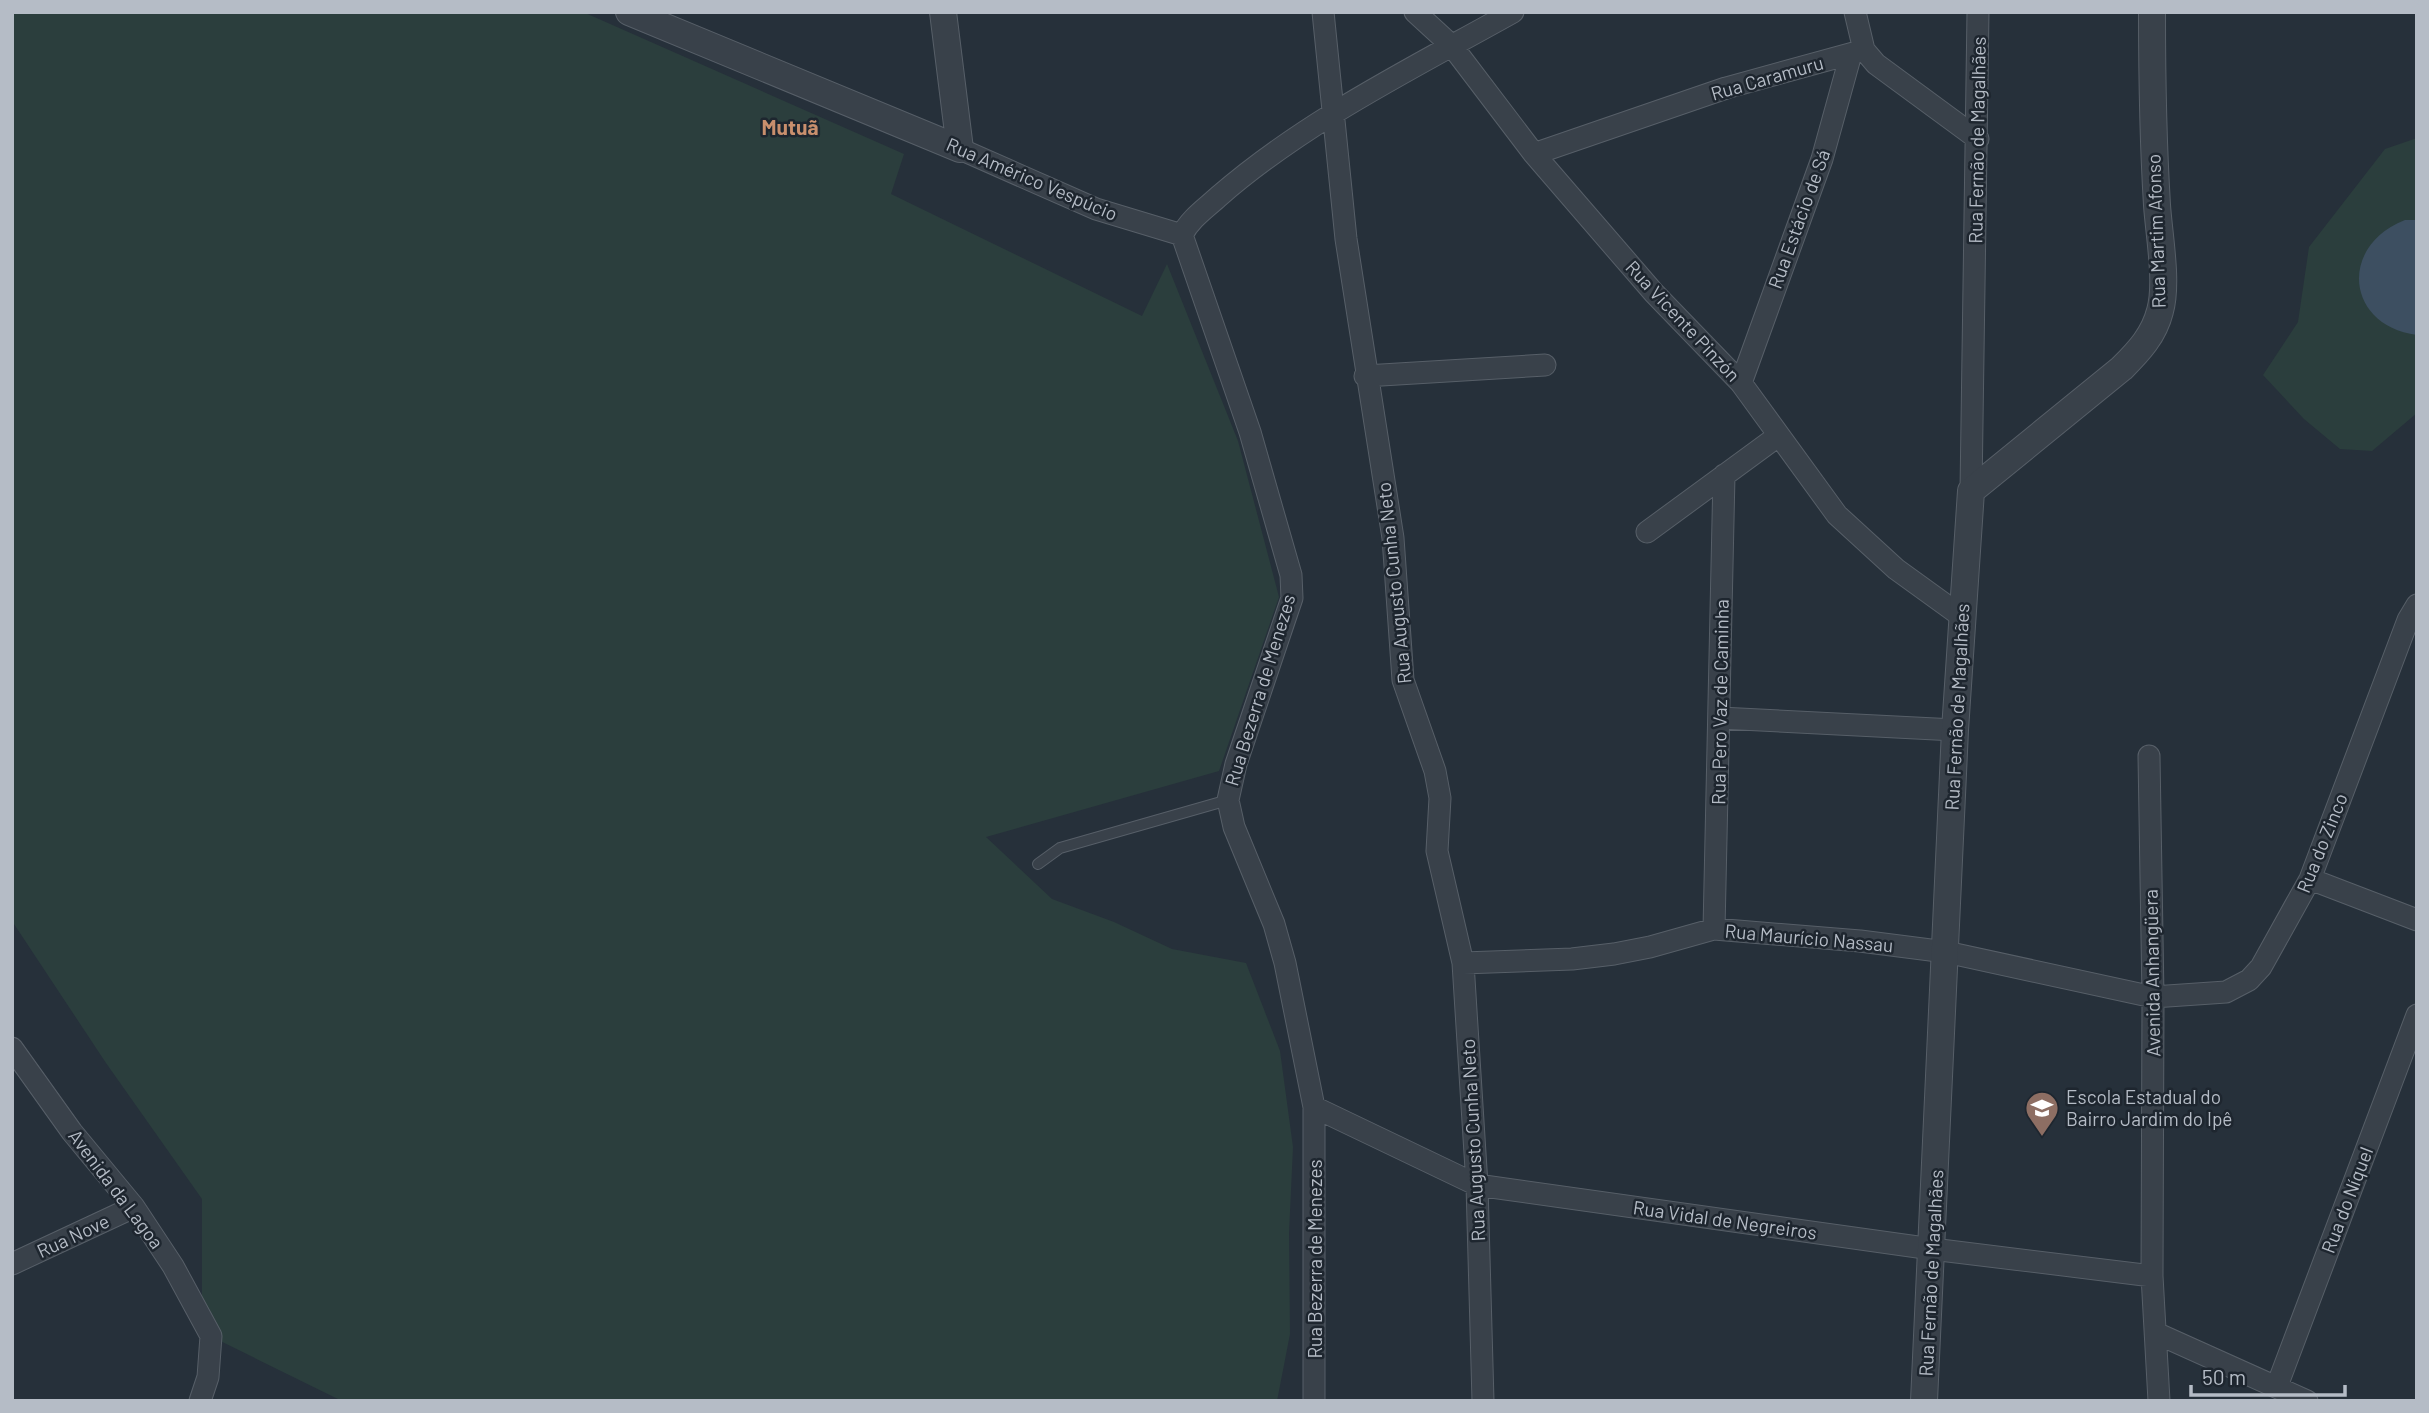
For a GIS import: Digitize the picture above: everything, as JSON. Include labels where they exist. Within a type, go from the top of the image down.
[{"type":"street","name":"Rua Américo Vespúcio","points":[[629,12],[960,149],[1096,209],[1182,235]]},
{"type":"street","points":[[943,12],[960,149]]},
{"type":"street","name":"Rua Augusto Cunha Neto","points":[[1323,12],[1365,376],[1393,538],[1404,680],[1435,771],[1440,797],[1437,851],[1463,963],[1477,1185],[1483,1401]]},
{"type":"street","name":"Rua Vicente Pinzón","points":[[1415,12],[1452,47],[1534,154],[1654,293],[1741,383],[1837,515],[1866,543],[1961,616]]},
{"type":"street","points":[[1182,235],[1187,224],[1240,178],[1334,114],[1513,12]]},
{"type":"street","points":[[1855,12],[1858,52],[1978,139]]},
{"type":"street","name":"Rua Fernão de Magalhães","points":[[1924,1401],[1955,730],[1970,491],[1978,139],[1978,12]]},
{"type":"street","name":"Rua Martim Afonso","points":[[1970,491],[2122,368],[2141,349],[2155,329],[2161,308],[2161,279],[2152,122],[2152,12]]},
{"type":"street","name":"Rua Caramuru","points":[[1534,154],[1726,88],[1858,52]]},
{"type":"street","name":"Rua Estácio de Sá","points":[[1741,383],[1858,52]]},
{"type":"street","name":"Rua Bezerra de Menezes","points":[[1182,235],[1250,432],[1291,575],[1292,598],[1236,764],[1228,800],[1234,827],[1274,923],[1282,950],[1297,1011],[1314,1107],[1314,1401]]},
{"type":"street","points":[[1365,376],[1545,365]]},
{"type":"street","points":[[1647,532],[1778,436]]},
{"type":"street","name":"Rua Pero Vaz de Caminha","points":[[1714,929],[1724,475]]},
{"type":"street","name":"Rua do Zinco","points":[[2153,997],[2226,992],[2249,980],[2261,967],[2310,878],[2408,621],[2417,605]]},
{"type":"street","points":[[1720,718],[1955,730]]},
{"type":"street","name":"Avenida Anhangüera","points":[[2149,756],[2153,997],[2152,1276],[2159,1401]]},
{"type":"street","points":[[2310,878],[2417,920]]},
{"type":"street","name":"Rua Maurício Nassau","points":[[1463,963],[1572,959],[1614,954],[1714,929],[1860,941],[1946,952],[2153,997]]},
{"type":"street","name":"Rua do Níquel","points":[[2277,1386],[2417,1015]]},
{"type":"street","name":"Avenida da Lagoa","points":[[12,1048],[72,1132],[134,1208],[173,1266],[211,1336],[208,1377],[200,1401]]},
{"type":"street","name":"Rua Vidal de Negreiros","points":[[1314,1107],[1477,1185],[1932,1249],[2152,1276]]},
{"type":"street","name":"Rua Nove","points":[[12,1264],[134,1208]]},
{"type":"street","points":[[2156,1333],[2307,1401]]},
{"type":"lane","points":[[1038,864],[1060,848],[1228,800]]},
{"type":"green space","points":[[12,12],[583,12],[904,154],[891,194],[1142,316],[1167,264],[1238,441],[1279,597],[1219,771],[986,837],[1052,899],[1114,922],[1172,949],[1246,963],[1280,1051],[1293,1147],[1289,1233],[1290,1334],[1277,1401],[342,1401],[202,1332],[202,1199],[106,1063],[12,921]]},
{"type":"green space","points":[[2417,138],[2417,413],[2372,451],[2340,449],[2304,419],[2263,375],[2298,322],[2309,247],[2385,149]]},
{"type":"water","points":[[2405,220],[2417,220],[2417,335],[2393,329],[2376,317],[2364,302],[2359,284],[2361,265],[2369,248],[2383,232]]},
{"type":"place","name":"Escola Estadual do Bairro Jardim do Ipê","points":[[2042,1138]]},
{"type":"district","name":"Mutuã","points":[[790,128]]}]
